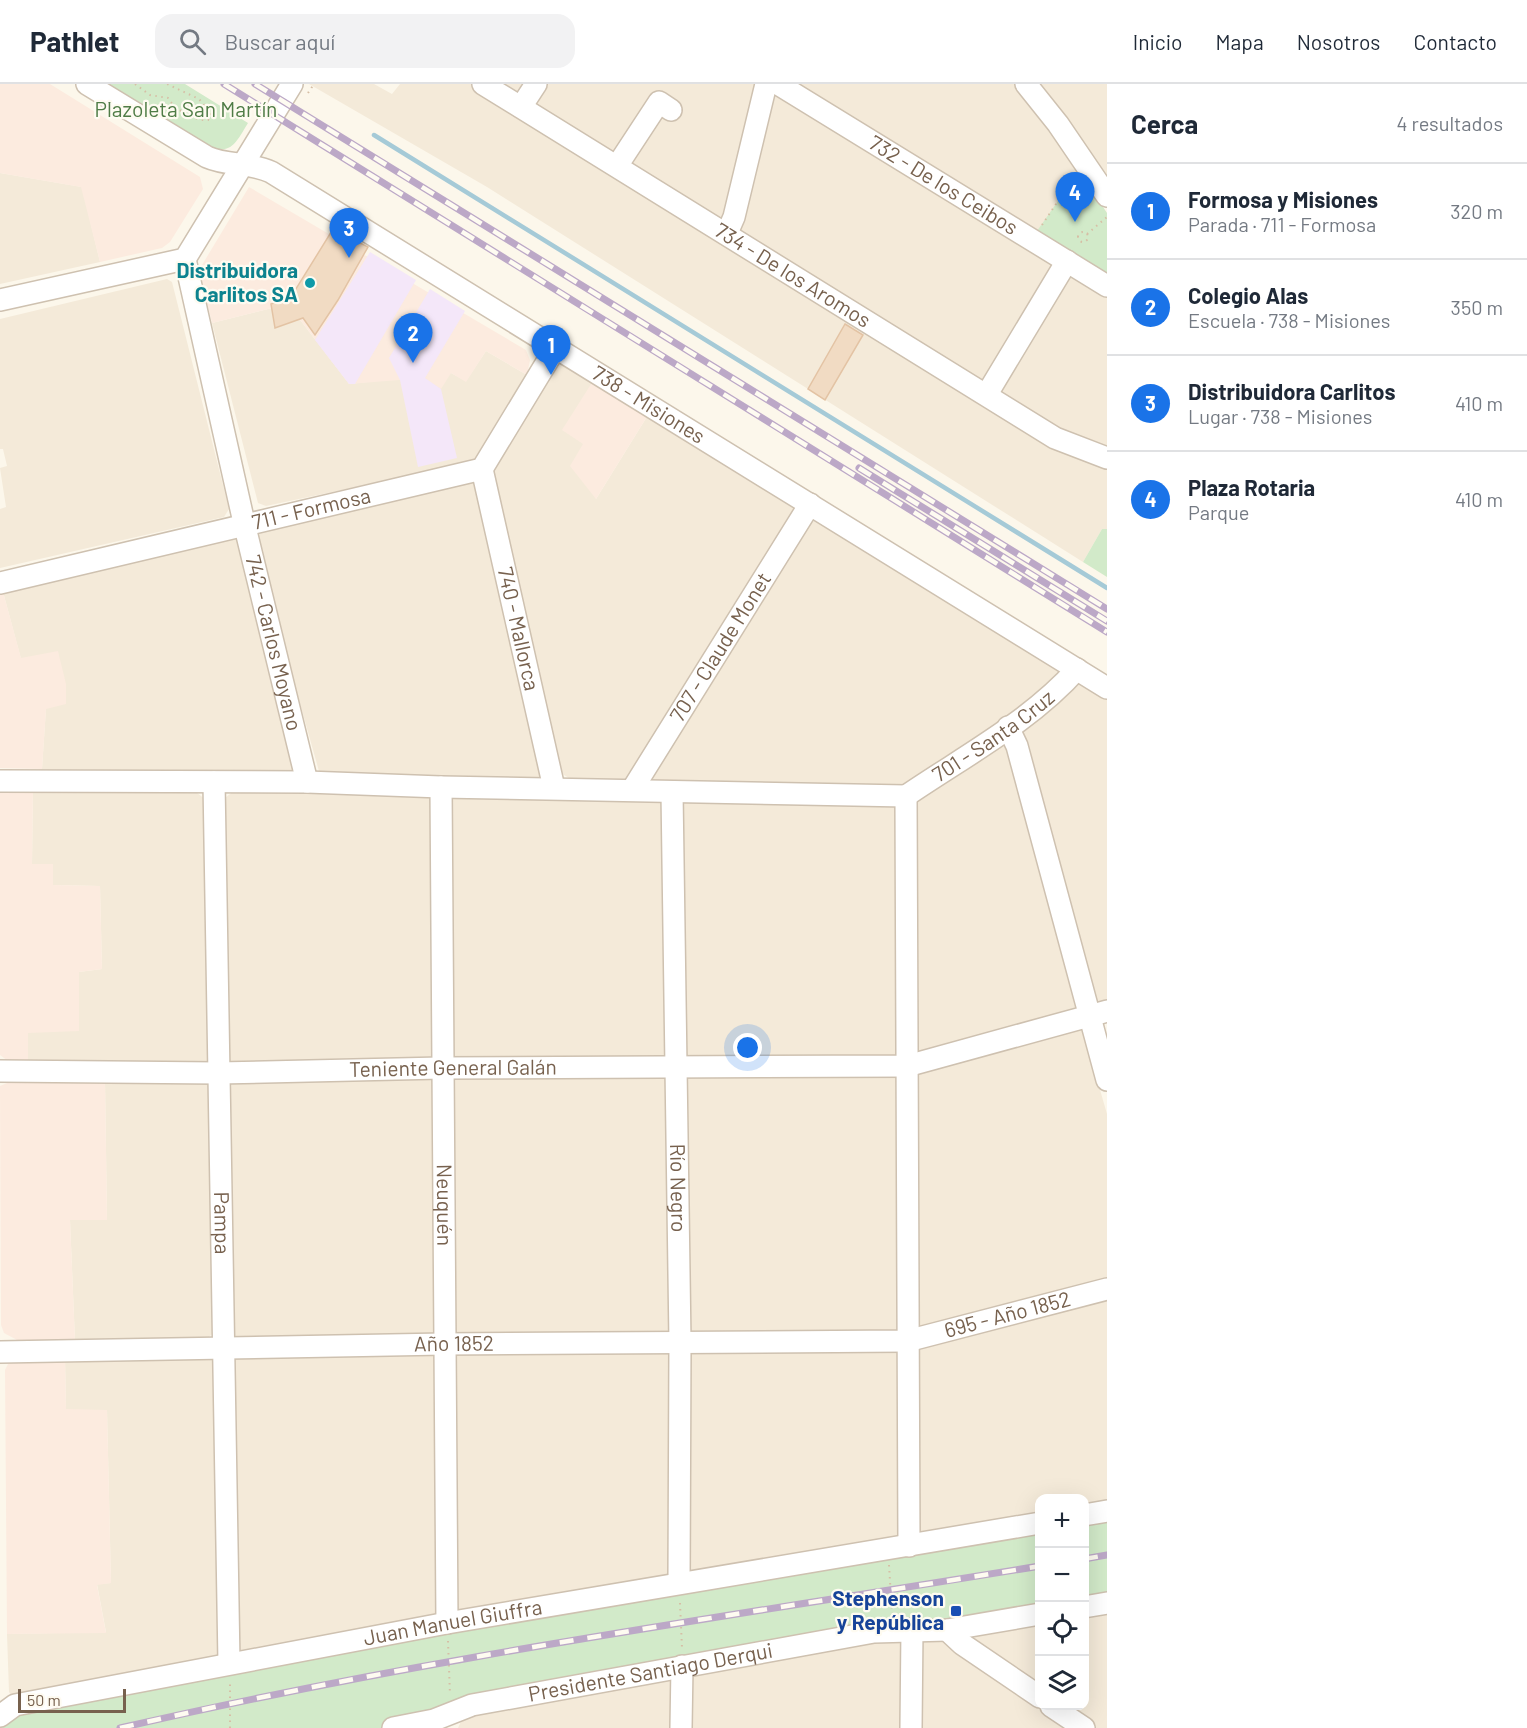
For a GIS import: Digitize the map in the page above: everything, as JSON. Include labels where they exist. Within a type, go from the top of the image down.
[{"type":"street","name":"738 - Misiones","points":[[87,84],[207,157],[216,161],[242,163],[271,172],[1107,688]]},
{"type":"street","points":[[0,300],[185,259],[292,84]]},
{"type":"street","name":"734 - De los Aromos","points":[[483,84],[1055,438],[1107,458]]},
{"type":"street","points":[[521,107],[536,84]]},
{"type":"street","points":[[727,233],[734,218],[766,84]]},
{"type":"street","name":"732 - De los Ceibos","points":[[778,84],[1107,286]]},
{"type":"street","points":[[1026,84],[1107,196]]},
{"type":"street","points":[[617,166],[659,102],[671,110]]},
{"type":"street","name":"742 - Carlos Moyano","points":[[185,259],[245,527],[307,782]]},
{"type":"street","points":[[987,394],[1067,261]]},
{"type":"street","points":[[482,468],[556,347]]},
{"type":"street","name":"711 - Formosa","points":[[0,583],[245,527],[482,468]]},
{"type":"street","name":"740 - Mallorca","points":[[482,468],[554,788]]},
{"type":"street","name":"707 - Claude Monet","points":[[632,790],[810,504]]},
{"type":"street","name":"701 - Santa Cruz","points":[[906,796],[1008,727],[1061,687],[1077,669]]},
{"type":"street","points":[[1008,727],[1017,746],[1098,1014],[1107,1080]]},
{"type":"street","points":[[0,781],[307,782],[441,787],[906,796],[908,1341],[899,1547]]},
{"type":"street","name":"Pampa","points":[[214,782],[230,1663]]},
{"type":"street","name":"Neuquén","points":[[441,787],[441,1068],[447,1623]]},
{"type":"street","name":"Río Negro","points":[[672,792],[680,1342],[679,1584]]},
{"type":"street","name":"Teniente General Galán","points":[[0,1071],[218,1073],[441,1068],[907,1066],[1098,1014]]},
{"type":"street","name":"695 - Año 1852","points":[[908,1341],[1107,1289]]},
{"type":"street","name":"Año 1852","points":[[0,1352],[444,1344],[908,1341]]},
{"type":"street","points":[[1089,1514],[1107,1511]]},
{"type":"street","name":"Juan Manuel Giuffra","points":[[0,1716],[15,1705],[230,1663],[447,1623],[1035,1524]]},
{"type":"street","points":[[1089,1606],[1107,1603]]},
{"type":"street","name":"Presidente Santiago Derqui","points":[[393,1728],[451,1721],[472,1705],[874,1632],[947,1630],[1035,1615]]},
{"type":"street","points":[[903,1630],[911,1728]]},
{"type":"street","points":[[947,1630],[962,1644],[1035,1695]]},
{"type":"street","points":[[681,1728],[682,1666]]},
{"type":"street","points":[[1057,1710],[1084,1728]]},
{"type":"path","points":[[135,84],[150,95],[168,98],[171,105],[194,119],[208,120],[211,113],[206,104],[167,84]]},
{"type":"path","points":[[135,91],[153,102]]},
{"type":"path","points":[[1031,239],[1079,171],[1083,160]]},
{"type":"path","points":[[1087,234],[1107,217]]},
{"type":"path","points":[[899,1547],[890,1590],[903,1630]]},
{"type":"path","points":[[679,1584],[682,1666]]},
{"type":"path","points":[[447,1623],[451,1721]]},
{"type":"path","points":[[230,1663],[230,1728]]},
{"type":"shaded area","points":[[0,84],[50,84],[200,177],[203,189],[170,242],[162,248],[100,262],[81,187],[0,173]]},
{"type":"shaded area","points":[[309,84],[374,84],[392,94],[400,84],[475,84],[735,242],[771,84],[1016,84],[1060,134],[1107,214],[1107,529],[1102,529],[1083,562],[487,187]]},
{"type":"shaded area","points":[[498,84],[760,84],[725,220],[717,220]]},
{"type":"shaded area","points":[[1033,84],[1107,84],[1107,185]]},
{"type":"shaded area","points":[[0,173],[82,187],[100,262],[0,284]]},
{"type":"shaded area","points":[[249,187],[526,350],[530,360],[527,375],[486,351],[466,382],[451,373],[441,389],[424,378],[349,384],[288,304],[212,323],[199,270]]},
{"type":"shaded area","points":[[370,252],[416,280],[355,384],[349,384],[315,340]]},
{"type":"shaded area","points":[[167,279],[172,282],[229,509],[224,517],[0,568],[0,509],[6,507],[0,468],[7,466],[3,449],[0,449],[0,319]]},
{"type":"shaded area","points":[[430,289],[465,311],[425,378],[441,389],[457,458],[418,467],[400,380],[389,358]]},
{"type":"shaded area","points":[[288,304],[349,384],[451,373],[466,381],[486,351],[527,375],[478,457],[469,463],[266,506],[258,503],[212,323]]},
{"type":"shaded area","points":[[560,362],[593,381],[584,444],[596,499],[648,415],[794,504],[796,510],[632,778],[622,782],[572,780],[561,773],[493,473],[493,466],[555,363]]},
{"type":"shaded area","points":[[593,381],[648,415],[596,499],[570,466],[583,444],[562,430]]},
{"type":"shaded area","points":[[474,477],[552,796],[634,796],[815,516],[1107,695],[1107,1002],[1077,1010],[1107,1114],[1107,1508],[1089,1511],[1089,1494],[1035,1494],[1035,1520],[238,1655],[221,801],[234,791],[324,789],[255,543],[257,530]]},
{"type":"shaded area","points":[[238,537],[296,770],[291,773],[42,769],[46,708],[21,659],[3,592]]},
{"type":"shaded area","points":[[0,592],[3,592],[21,658],[58,651],[66,684],[66,704],[46,709],[42,769],[0,768]]},
{"type":"shaded area","points":[[33,787],[196,792],[206,800],[211,1058],[208,1063],[28,1065],[28,1033],[79,972],[102,969],[100,886],[53,885],[32,864]]},
{"type":"shaded area","points":[[33,787],[32,864],[53,864],[53,885],[100,886],[102,969],[79,972],[79,1031],[28,1033],[28,1065],[8,1061],[0,1055],[0,790]]},
{"type":"shaded area","points":[[205,1078],[211,1084],[216,1331],[205,1340],[75,1341],[70,1220],[107,1219],[105,1081]]},
{"type":"shaded area","points":[[12,1081],[105,1081],[107,1220],[70,1220],[75,1341],[19,1341],[4,1333],[1,1325],[0,1086]]},
{"type":"shaded area","points":[[65,1358],[215,1358],[220,1656],[14,1699],[9,1692],[7,1634],[106,1632],[97,1584],[111,1583],[107,1410],[66,1410]]},
{"type":"shaded area","points":[[65,1358],[66,1409],[107,1410],[111,1583],[97,1585],[106,1633],[7,1634],[5,1370],[10,1360]]},
{"type":"shaded area","points":[[1107,1610],[1107,1728],[458,1728],[464,1715],[882,1635],[1035,1622],[1035,1710],[1089,1710],[1089,1613]]},
{"type":"green space","name":"Plazoleta San Martín","points":[[102,84],[185,84],[248,123],[230,147],[219,149],[202,146]]},
{"type":"green space","points":[[1079,171],[1107,213],[1107,276],[1037,231]]},
{"type":"green space","points":[[1102,529],[1107,529],[1107,577],[1083,562]]},
{"type":"green space","points":[[1107,1511],[1107,1603],[1089,1606],[1089,1548],[1089,1514]]},
{"type":"green space","points":[[1035,1524],[1035,1615],[393,1728],[0,1728],[0,1716]]},
{"type":"building","points":[[333,229],[368,247],[338,300],[315,335],[303,318],[275,328],[271,304],[291,297]]},
{"type":"building","points":[[845,324],[863,335],[825,400],[808,389]]},
{"type":"waterway","points":[[374,135],[1107,588]]},
{"type":"railway","points":[[224,84],[1107,632]]},
{"type":"railway","points":[[255,84],[1107,609]]},
{"type":"railway","points":[[859,468],[1107,621]]},
{"type":"railway","points":[[1089,1558],[1107,1555]]},
{"type":"railway","points":[[120,1728],[348,1680],[463,1659],[1035,1567]]},
{"type":"place","name":"Plaza Rotaria","points":[[1075,222]]},
{"type":"place","name":"Distribuidora Carlitos","points":[[349,258]]},
{"type":"place","name":"Distribuidora Carlitos SA","points":[[310,283]]},
{"type":"place","name":"Colegio Alas","points":[[413,363]]},
{"type":"place","name":"Formosa y Misiones","points":[[551,375]]},
{"type":"place","name":"Stephenson y República","points":[[956,1611]]}]
